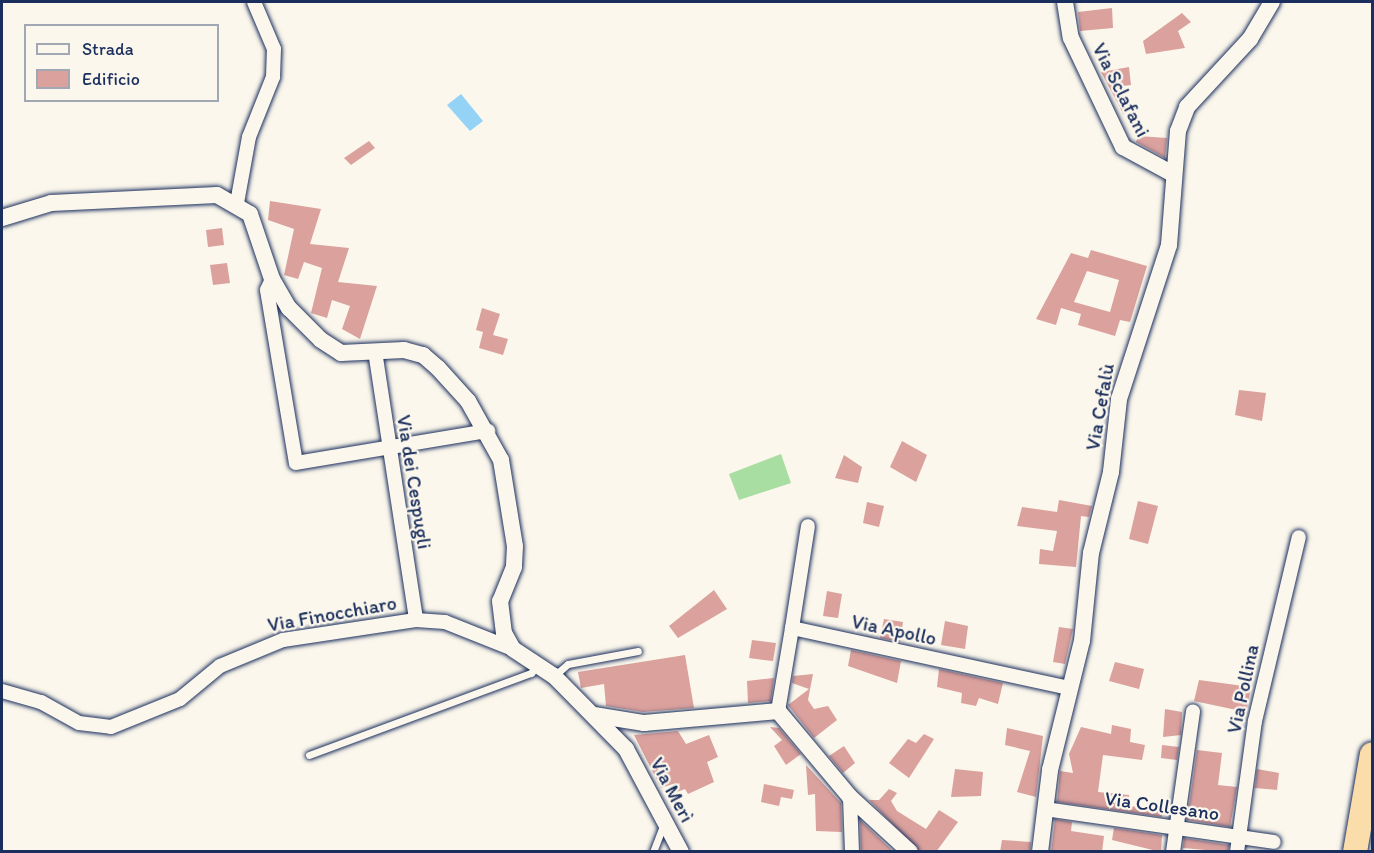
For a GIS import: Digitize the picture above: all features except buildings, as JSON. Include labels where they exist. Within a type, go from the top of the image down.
[{"type":"highway","points":[[1355,852],[1372,754]]},
{"type":"street","points":[[237,203],[249,137],[273,77],[274,49],[258,2]]},
{"type":"street","name":"Via Sclafani","points":[[1065,2],[1071,38],[1123,147],[1171,173]]},
{"type":"street","name":"Via Cefalù","points":[[1040,852],[1045,809],[1069,688],[1082,641],[1094,534],[1111,472],[1119,399],[1169,244],[1171,173],[1187,107],[1250,39],[1272,2]]},
{"type":"street","points":[[2,218],[51,203],[171,194],[217,195],[237,203],[258,231],[272,279],[289,308],[321,340],[341,353],[375,351],[423,355],[488,431],[501,460],[515,546],[500,601],[504,633],[513,649]]},
{"type":"street","points":[[272,279],[267,290],[296,463],[488,431]]},
{"type":"street","name":"Via dei Cespugli","points":[[375,351],[416,620]]},
{"type":"street","points":[[778,711],[808,526]]},
{"type":"street","name":"Via Pollina","points":[[1237,852],[1254,720],[1299,537]]},
{"type":"street","name":"Via Finocchiaro","points":[[2,691],[41,702],[79,723],[111,727],[180,699],[220,666],[260,646],[416,620],[445,622],[513,649]]},
{"type":"street","name":"Via Apollo","points":[[792,628],[1069,688]]},
{"type":"street","name":"Via Merì","points":[[513,649],[554,676],[626,749],[681,852]]},
{"type":"street","points":[[626,749],[630,728],[644,723],[778,711],[793,723],[850,797],[910,852]]},
{"type":"street","points":[[1173,852],[1192,711]]},
{"type":"street","points":[[590,714],[644,723]]},
{"type":"street","points":[[850,797],[852,852]]},
{"type":"street","name":"Via Collesano","points":[[1045,809],[1274,842]]},
{"type":"lane","points":[[554,676],[568,664],[638,651]]},
{"type":"lane","points":[[309,755],[531,673],[538,665]]},
{"type":"lane","points":[[653,852],[666,821]]},
{"type":"green space","points":[[781,454],[791,483],[739,500],[729,474]]},
{"type":"water","points":[[461,94],[483,121],[470,131],[447,105]]}]
